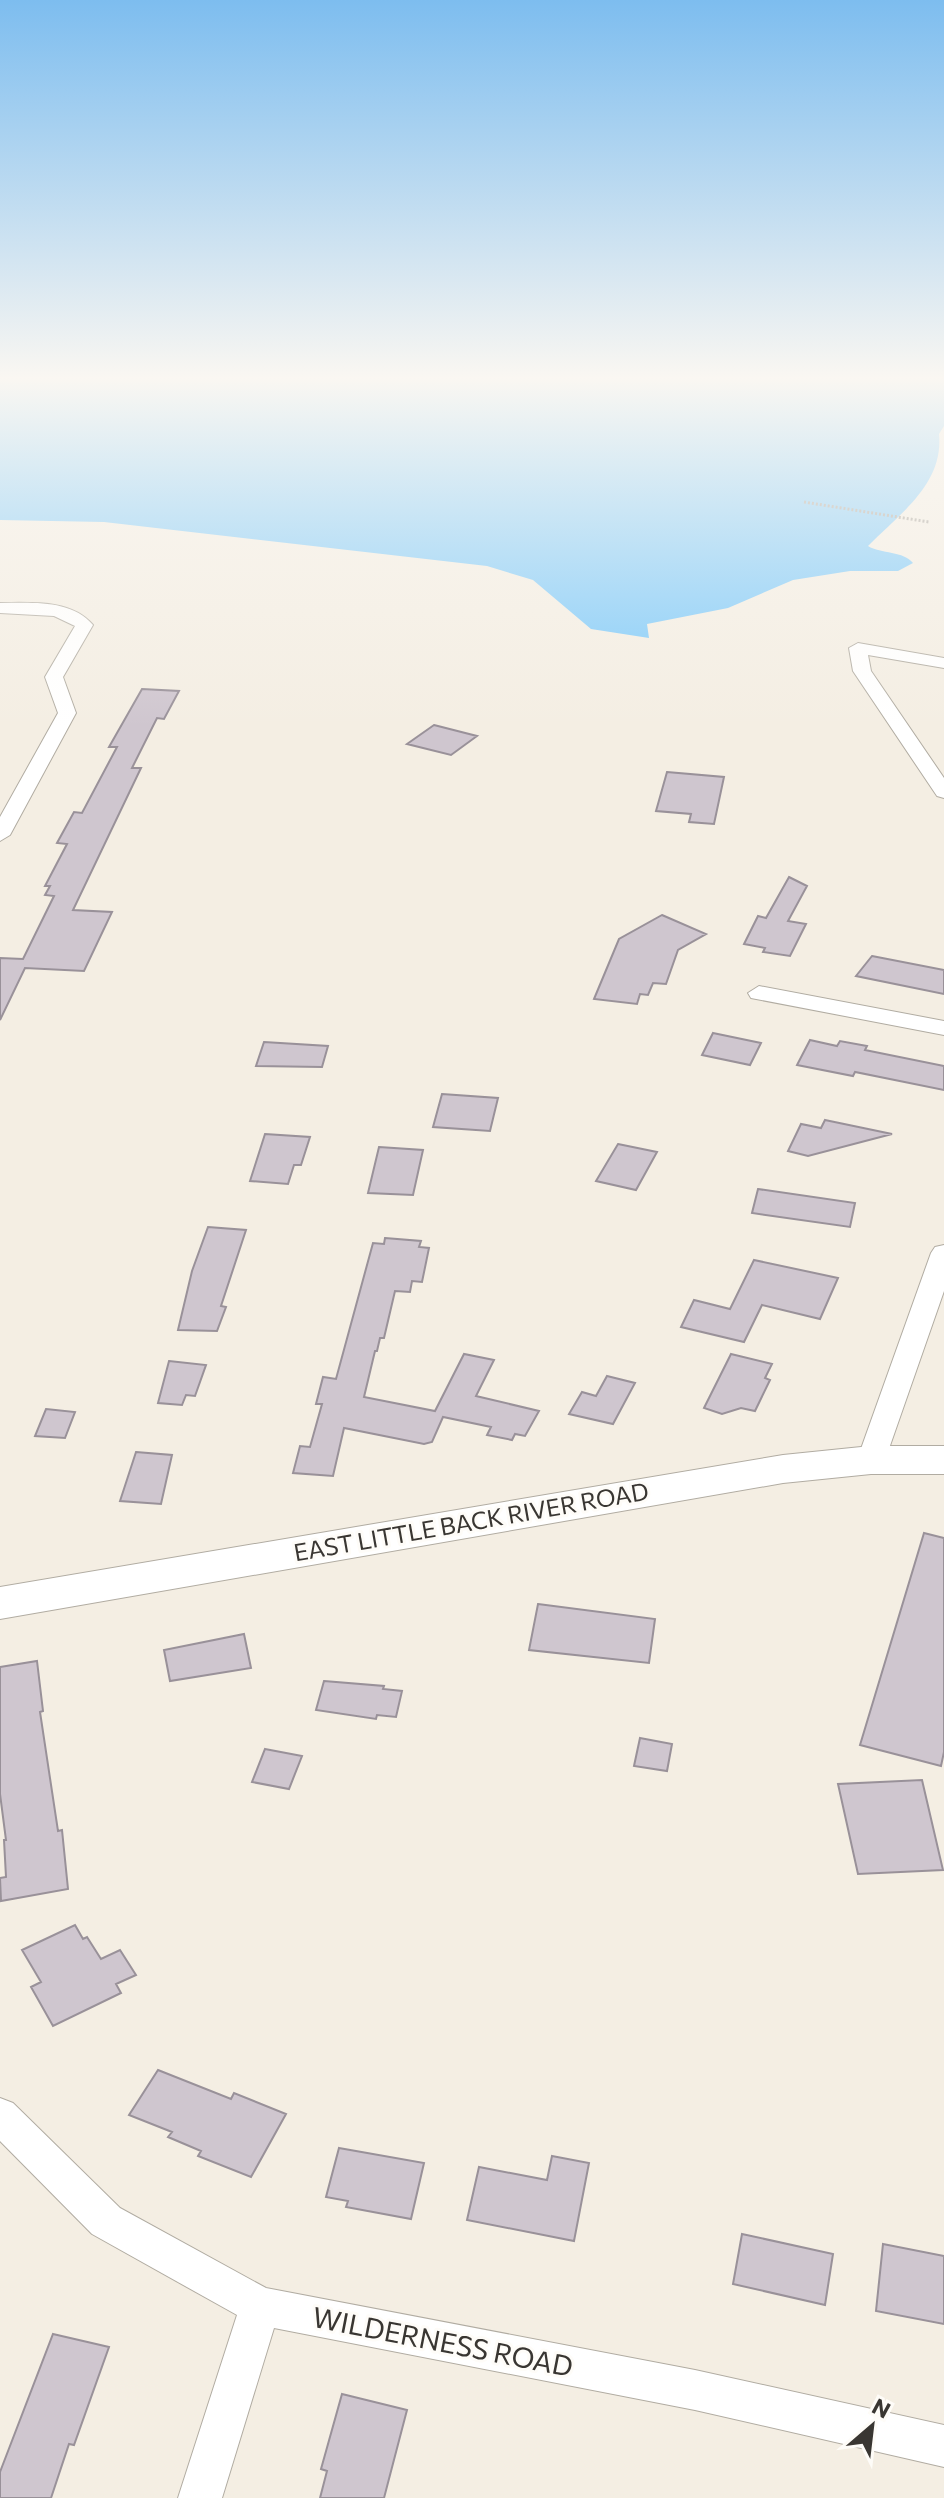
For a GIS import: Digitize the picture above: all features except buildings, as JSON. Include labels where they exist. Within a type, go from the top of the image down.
[{"type":"street","points":[[0,608],[50,610],[75,616],[84,625],[54,677],[67,713],[1,831]]},
{"type":"street","points":[[944,663],[858,648],[862,671],[944,792]]},
{"type":"street","points":[[759,993],[944,1028]]},
{"type":"street","points":[[871,1460],[944,1253]]},
{"type":"street","name":"EAST LITTLE BACK RIVER ROAD","points":[[0,1603],[753,1474],[871,1460],[944,1460]]},
{"type":"street","name":"WILDERNESS ROAD","points":[[0,2115],[106,2221],[260,2306],[695,2390],[944,2446]]},
{"type":"street","points":[[200,2498],[260,2306]]},
{"type":"path","points":[[804,502],[929,522]]},
{"type":"water","points":[[0,494],[920,494],[868,546],[904,556],[913,563],[898,571],[850,571],[793,580],[728,608],[647,624],[649,638],[591,629],[533,580],[487,566],[104,522],[0,520]]}]
